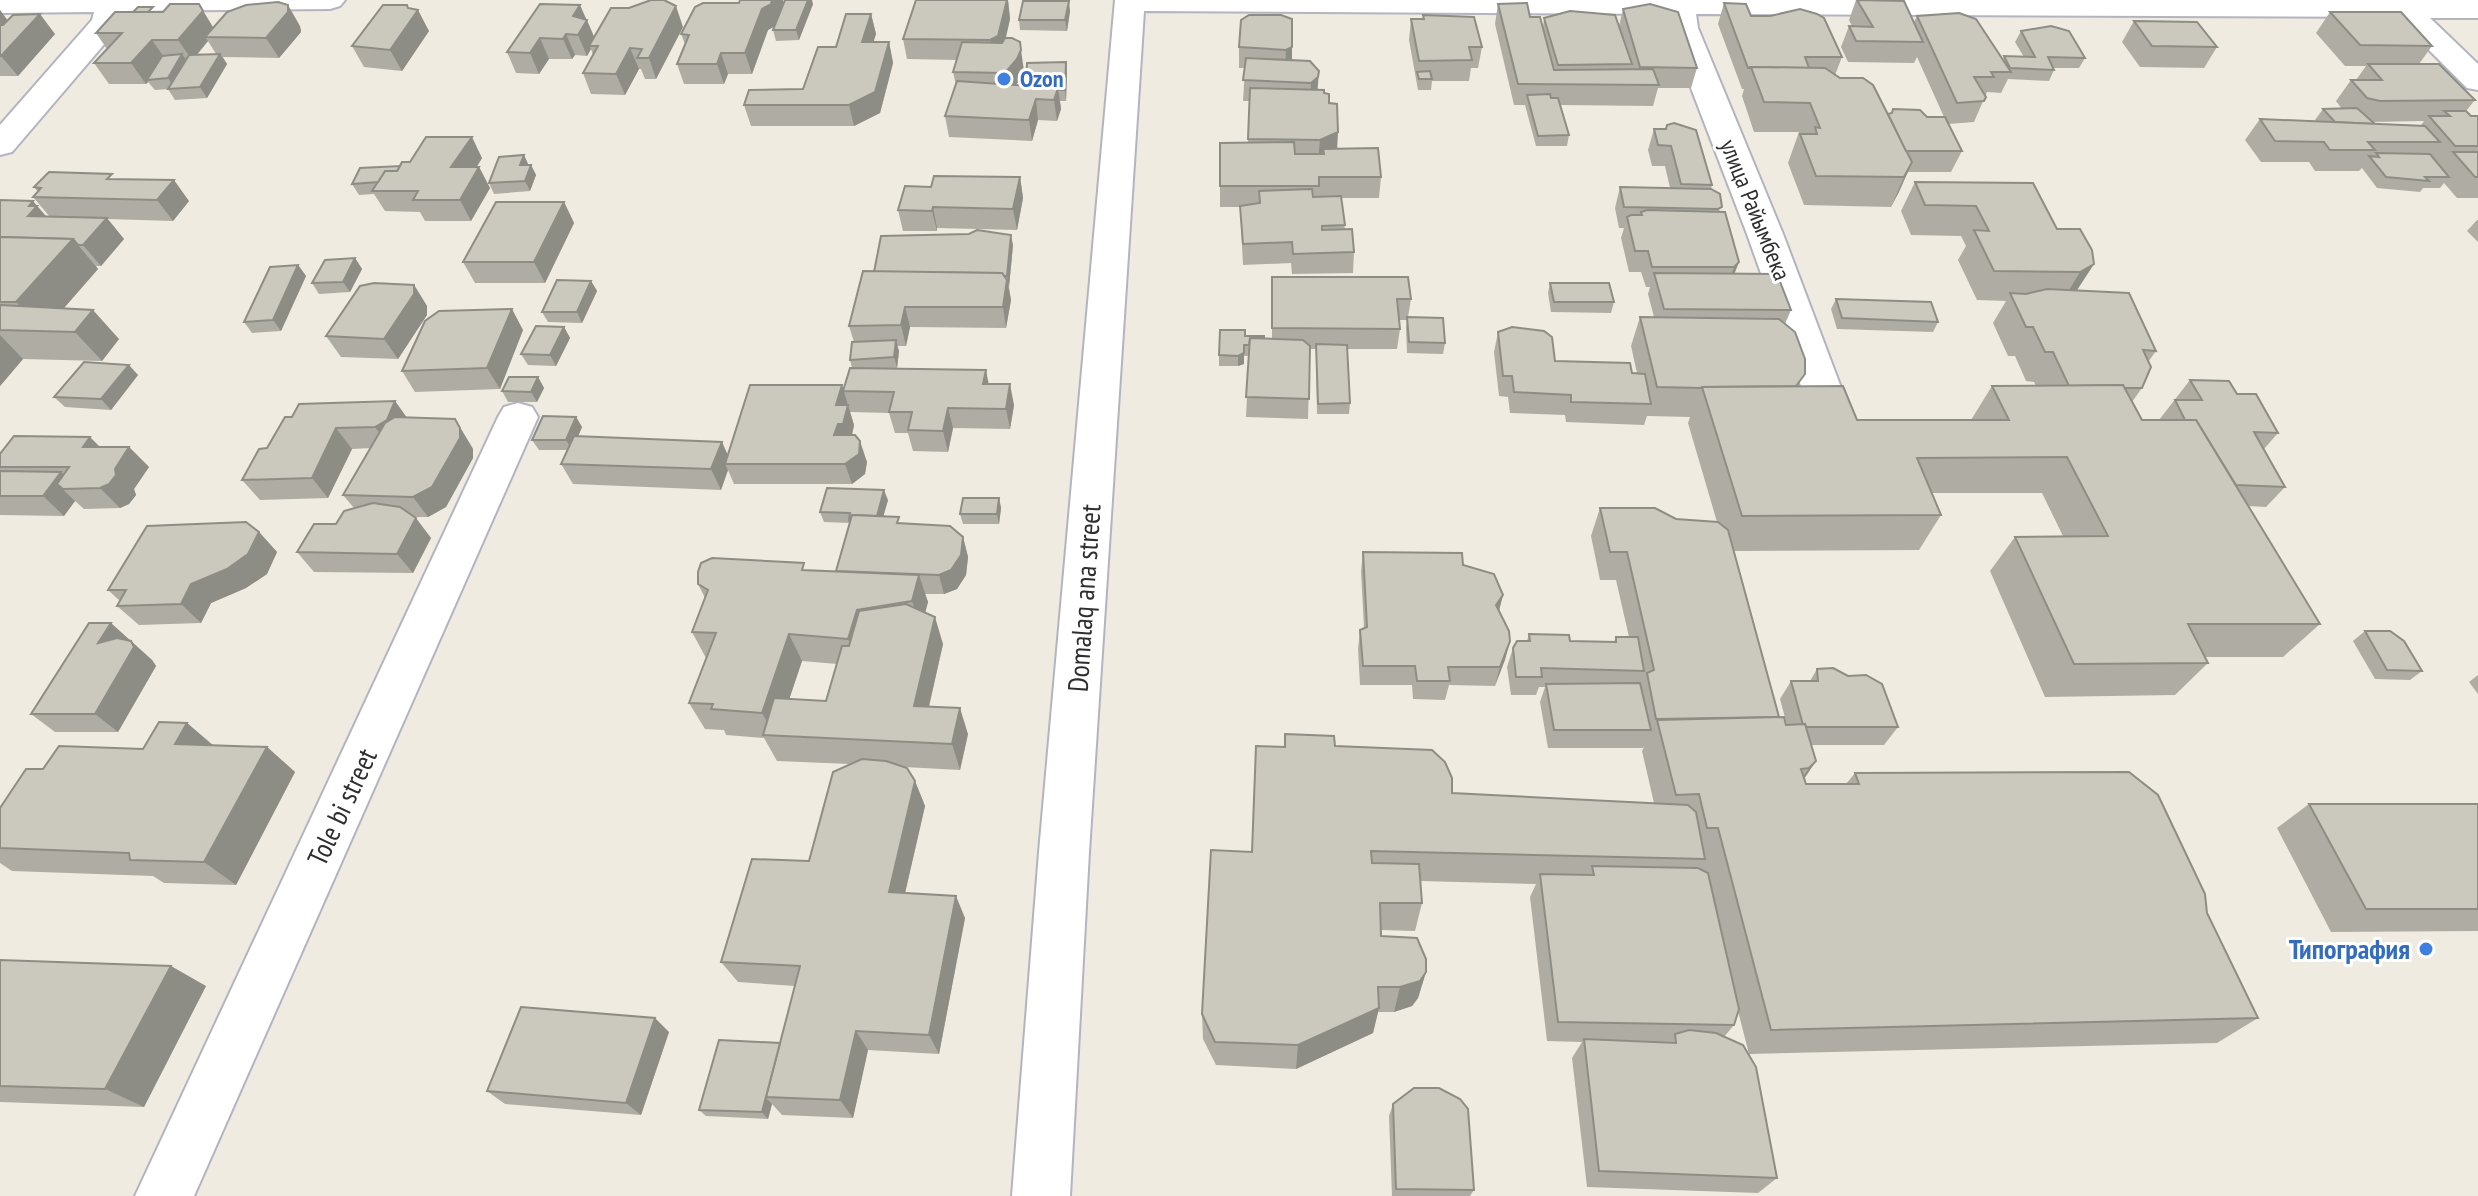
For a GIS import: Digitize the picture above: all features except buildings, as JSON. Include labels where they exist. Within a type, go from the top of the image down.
[{"type":"street","points":[[0,4],[330,0]]},
{"type":"street","points":[[0,145],[107,22],[110,1]]},
{"type":"street","points":[[1130,1],[1680,6],[2399,4],[2478,9]]},
{"type":"street","name":"Domalaq ana street","points":[[1041,1196],[1130,1]]},
{"type":"street","points":[[2399,4],[2478,81]]},
{"type":"street","name":"улица Райымбека","points":[[1680,6],[1683,28],[1765,234],[1831,414]]},
{"type":"street","name":"Tole bi street","points":[[164,1196],[518,417]]},
{"type":"place","name":"Ozon","points":[[1004,79]]},
{"type":"place","name":"Типография","points":[[2426,949]]}]
